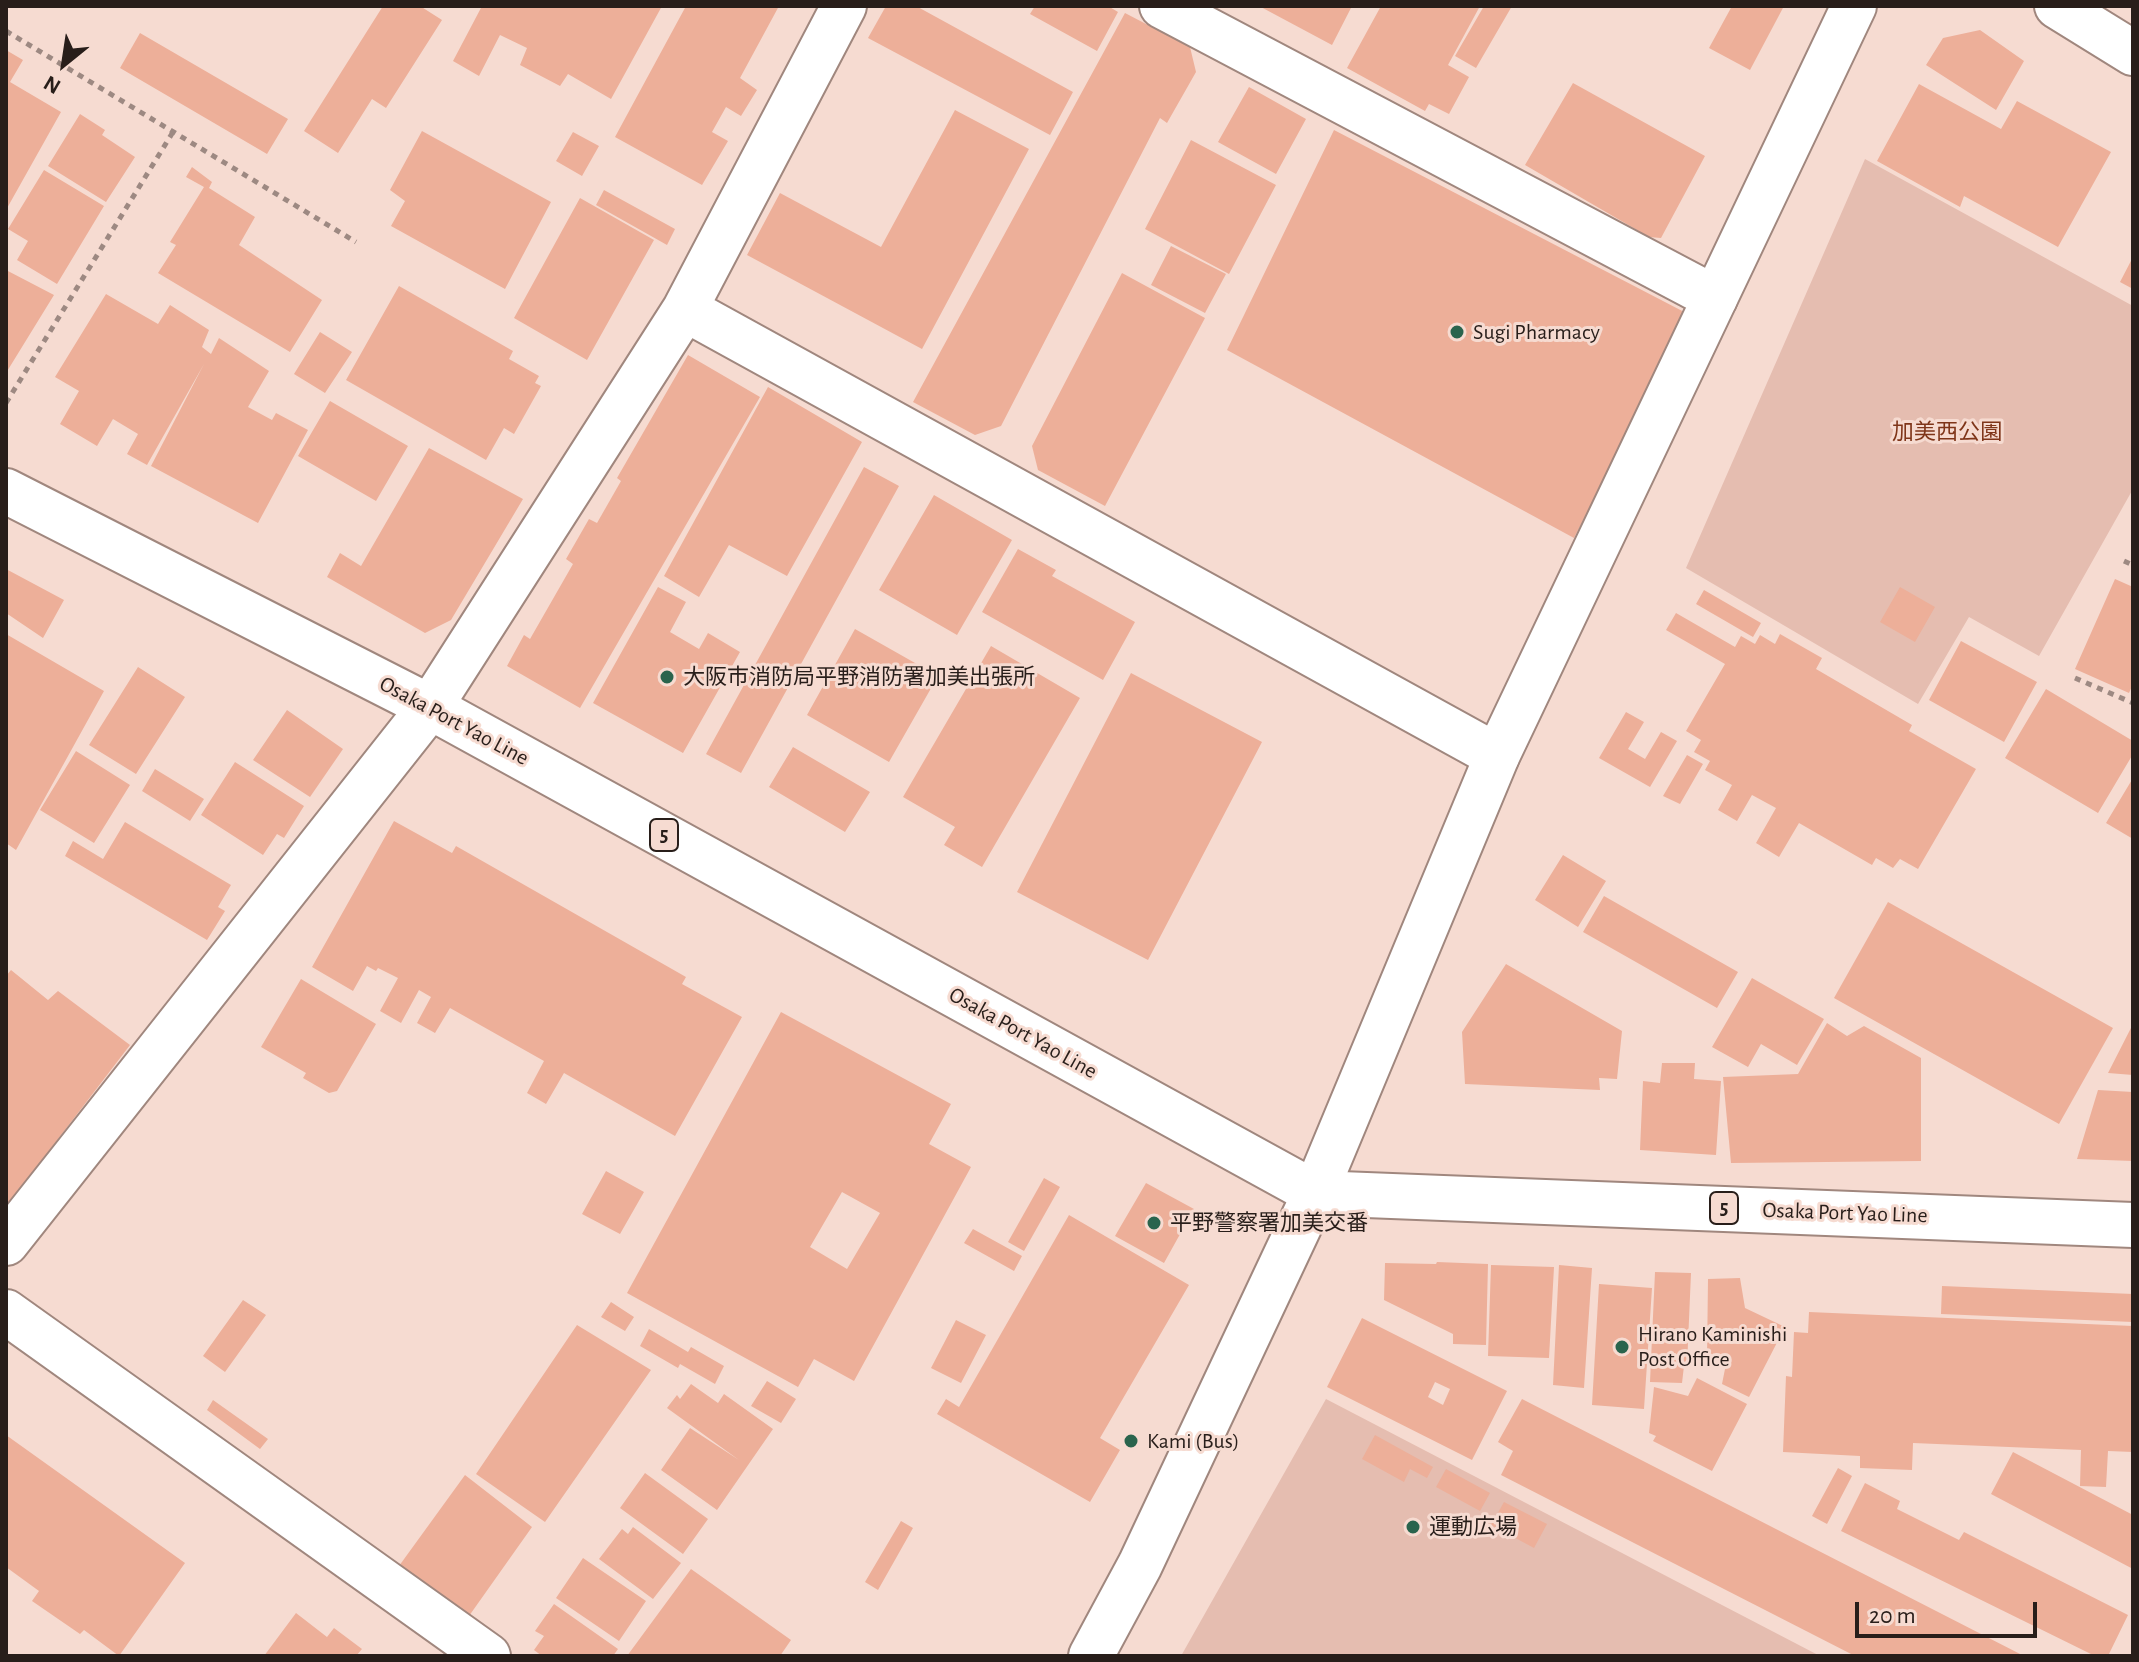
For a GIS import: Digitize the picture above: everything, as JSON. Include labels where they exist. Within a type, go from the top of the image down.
[{"type":"street","points":[[6,1243],[430,707],[685,309],[844,6]]},
{"type":"street","points":[[1162,6],[1715,298]]},
{"type":"street","points":[[1091,1656],[1140,1565],[1315,1193],[1497,756],[1854,6]]},
{"type":"street","points":[[2057,6],[2133,53]]},
{"type":"street","points":[[685,309],[1497,756]]},
{"type":"street","name":"Osaka Port Yao Line","points":[[6,491],[430,707],[1315,1193],[2133,1225]]},
{"type":"street","points":[[6,1312],[488,1656]]},
{"type":"path","points":[[6,31],[356,242]]},
{"type":"path","points":[[6,403],[173,132]]},
{"type":"path","points":[[2124,561],[2133,565]]},
{"type":"path","points":[[2075,678],[2133,703]]},
{"type":"green space","name":"加美西公園","points":[[1865,159],[2133,306],[2133,489],[2039,656],[1969,617],[1918,704],[1686,568]]},
{"type":"green space","name":"運動広場","points":[[1326,1399],[1820,1656],[1181,1656]]},
{"type":"building","points":[[383,6],[420,6],[442,20],[386,108],[372,99],[338,153],[304,131]]},
{"type":"building","points":[[482,6],[662,6],[611,99],[568,74],[560,86],[520,65],[527,48],[500,35],[479,76],[453,61]]},
{"type":"building","points":[[686,6],[779,6],[740,78],[757,90],[741,116],[726,107],[712,132],[728,141],[702,185],[615,137]]},
{"type":"building","points":[[886,6],[916,6],[1073,92],[1050,135],[868,38]]},
{"type":"building","points":[[1035,6],[1108,6],[1118,12],[1097,51],[1030,14]]},
{"type":"building","points":[[1259,6],[1352,6],[1332,45]]},
{"type":"building","points":[[1381,6],[1480,6],[1448,65],[1469,77],[1449,114],[1429,104],[1425,111],[1347,68]]},
{"type":"building","points":[[1484,6],[1512,6],[1476,68],[1455,56]]},
{"type":"building","points":[[1732,6],[1784,6],[1750,70],[1709,48]]},
{"type":"building","points":[[1125,13],[1190,47],[1196,72],[1167,123],[1160,118],[1001,426],[975,435],[913,402]]},
{"type":"building","points":[[1980,30],[2024,61],[1996,110],[1926,65],[1943,38]]},
{"type":"building","points":[[140,33],[288,119],[267,154],[120,68]]},
{"type":"building","points":[[6,50],[23,60],[10,82],[61,112],[6,210]]},
{"type":"building","points":[[1573,83],[1705,156],[1661,238],[1649,237],[1525,165]]},
{"type":"building","points":[[1919,84],[2001,129],[2017,101],[2111,152],[2058,247],[1964,196],[1960,207],[1877,161]]},
{"type":"building","points":[[1249,87],[1306,119],[1276,174],[1218,142]]},
{"type":"building","points":[[955,110],[1029,149],[922,349],[747,255],[780,193],[881,247]]},
{"type":"building","points":[[80,114],[105,130],[102,135],[135,157],[106,202],[48,166]]},
{"type":"building","name":"Sugi Pharmacy","points":[[1334,130],[1688,314],[1574,538],[1227,350]]},
{"type":"building","points":[[422,131],[551,202],[505,289],[391,226],[405,201],[390,190]]},
{"type":"building","points":[[573,132],[599,146],[582,176],[556,161]]},
{"type":"building","points":[[1191,140],[1276,185],[1229,274],[1145,229]]},
{"type":"building","points":[[192,167],[212,182],[209,188],[255,217],[239,245],[322,300],[290,352],[158,273],[176,245],[170,242],[204,187],[186,177]]},
{"type":"building","points":[[44,170],[104,206],[57,284],[17,260],[28,241],[8,229]]},
{"type":"building","points":[[604,190],[675,229],[667,245],[596,205]]},
{"type":"building","points":[[580,198],[654,240],[587,360],[514,318]]},
{"type":"building","points":[[1171,246],[1226,274],[1205,313],[1151,285]]},
{"type":"building","points":[[2133,257],[2133,289],[2120,282]]},
{"type":"building","points":[[6,270],[54,295],[6,373]]},
{"type":"building","points":[[1122,273],[1205,318],[1105,506],[1038,470],[1032,446]]},
{"type":"building","points":[[399,286],[513,351],[509,359],[539,376],[535,383],[541,386],[514,434],[504,428],[486,460],[346,380]]},
{"type":"building","points":[[106,294],[158,324],[170,305],[209,330],[202,347],[211,354],[219,338],[269,371],[248,407],[272,420],[276,413],[308,430],[258,523],[151,466],[204,364],[147,465],[127,454],[138,434],[113,419],[97,446],[60,424],[79,391],[55,377]]},
{"type":"building","points":[[320,332],[352,352],[325,393],[294,374]]},
{"type":"building","points":[[688,355],[760,397],[580,708],[507,666],[524,635],[530,639],[573,564],[566,559],[589,519],[597,523],[621,481],[617,478]]},
{"type":"building","points":[[768,387],[862,442],[787,576],[729,545],[699,597],[664,576]]},
{"type":"building","points":[[330,401],[408,446],[376,501],[298,456]]},
{"type":"building","points":[[429,448],[523,499],[451,620],[425,633],[327,577],[340,553],[361,566]]},
{"type":"building","points":[[864,467],[899,486],[741,773],[706,754]]},
{"type":"building","points":[[934,495],[1012,540],[957,635],[879,590]]},
{"type":"building","points":[[1018,549],[1056,570],[1052,576],[1135,622],[1103,680],[982,612]]},
{"type":"building","points":[[6,569],[64,600],[43,638],[6,613]]},
{"type":"building","points":[[2115,579],[2133,587],[2133,684],[2129,693],[2075,669]]},
{"type":"building","name":"大阪市消防局平野消防署加美出張所","points":[[658,587],[686,602],[670,632],[699,649],[708,633],[740,652],[683,753],[593,703]]},
{"type":"building","points":[[1900,587],[1935,607],[1915,642],[1880,622]]},
{"type":"building","points":[[1704,590],[1761,623],[1753,637],[1696,604]]},
{"type":"building","points":[[1676,613],[1735,647],[1741,636],[1755,644],[1760,635],[1775,644],[1780,634],[1822,658],[1816,669],[1912,725],[1909,731],[1976,769],[1918,869],[1900,859],[1893,868],[1876,858],[1872,865],[1799,823],[1779,857],[1756,843],[1776,808],[1752,795],[1737,821],[1718,810],[1732,785],[1705,770],[1710,761],[1694,752],[1701,740],[1686,731],[1725,664],[1666,630]]},
{"type":"building","points":[[855,629],[938,676],[889,762],[807,715]]},
{"type":"building","points":[[6,634],[104,691],[16,850],[6,843]]},
{"type":"building","points":[[1961,641],[2037,682],[2004,742],[1929,700]]},
{"type":"building","points":[[991,646],[1080,698],[982,867],[944,845],[955,827],[903,797]]},
{"type":"building","points":[[138,667],[185,697],[136,774],[89,745]]},
{"type":"building","points":[[1131,673],[1262,742],[1148,960],[1017,892]]},
{"type":"building","points":[[2046,689],[2133,741],[2133,754],[2098,813],[2005,758]]},
{"type":"building","points":[[287,710],[343,749],[310,797],[253,760]]},
{"type":"building","points":[[1626,712],[1644,722],[1628,749],[1645,759],[1661,732],[1677,741],[1650,787],[1599,758]]},
{"type":"building","points":[[793,747],[870,792],[845,832],[769,787]]},
{"type":"building","points":[[76,751],[130,785],[94,843],[40,810]]},
{"type":"building","points":[[1687,755],[1703,764],[1680,804],[1663,796]]},
{"type":"building","points":[[235,762],[304,806],[284,838],[277,834],[263,855],[201,815]]},
{"type":"building","points":[[155,769],[204,799],[190,821],[142,791]]},
{"type":"building","points":[[2133,778],[2133,839],[2106,823]]},
{"type":"building","points":[[394,821],[452,853],[456,846],[686,977],[682,984],[742,1017],[675,1136],[564,1073],[546,1104],[527,1093],[544,1061],[450,1008],[435,1033],[417,1023],[431,997],[419,990],[401,1023],[380,1011],[398,978],[378,968],[376,971],[367,966],[353,991],[312,967]]},
{"type":"building","points":[[125,822],[231,885],[218,907],[225,911],[207,940],[65,856],[73,841],[103,859]]},
{"type":"building","points":[[1563,855],[1606,881],[1578,927],[1535,900]]},
{"type":"building","points":[[1604,896],[1738,972],[1717,1008],[1583,932]]},
{"type":"building","points":[[1888,902],[2113,1028],[2059,1124],[1834,998]]},
{"type":"building","points":[[1506,964],[1622,1031],[1617,1079],[1599,1078],[1600,1090],[1465,1084],[1462,1032]]},
{"type":"building","points":[[11,970],[48,1000],[58,991],[130,1045],[6,1207],[6,976]]},
{"type":"building","points":[[1752,978],[1824,1019],[1797,1065],[1761,1044],[1748,1067],[1712,1047]]},
{"type":"building","points":[[301,979],[376,1024],[337,1091],[329,1093],[303,1078],[306,1073],[261,1047]]},
{"type":"building","points":[[781,1012],[951,1104],[929,1144],[971,1167],[854,1381],[814,1359],[798,1387],[627,1293]],"holes":[[[842,1192],[880,1213],[847,1269],[810,1247]]]},
{"type":"building","points":[[1827,1023],[1847,1036],[1864,1026],[1921,1058],[1921,1161],[1731,1163],[1723,1077],[1798,1074]]},
{"type":"building","points":[[2133,1024],[2133,1075],[2108,1073]]},
{"type":"building","points":[[1662,1063],[1695,1063],[1694,1079],[1721,1081],[1716,1155],[1640,1150],[1643,1081],[1660,1083]]},
{"type":"building","points":[[2098,1090],[2133,1092],[2133,1161],[2077,1159]]},
{"type":"building","points":[[606,1171],[644,1192],[620,1234],[582,1214]]},
{"type":"building","points":[[1044,1178],[1060,1187],[1024,1251],[1008,1242]]},
{"type":"building","name":"平野警察署加美交番","points":[[1146,1183],[1194,1209],[1164,1263],[1115,1236]]},
{"type":"building","points":[[1069,1215],[1189,1285],[1100,1438],[1120,1450],[1090,1502],[937,1414],[946,1399],[959,1407]]},
{"type":"building","points":[[973,1229],[1022,1256],[1014,1271],[964,1243]]},
{"type":"building","points":[[1385,1263],[1488,1264],[1486,1345],[1453,1344],[1453,1334],[1384,1300]]},
{"type":"building","points":[[1491,1265],[1554,1267],[1549,1358],[1488,1356]]},
{"type":"building","points":[[1559,1265],[1592,1268],[1584,1388],[1553,1385]]},
{"type":"building","points":[[1655,1272],[1691,1273],[1687,1366],[1684,1366],[1682,1383],[1650,1382]]},
{"type":"building","points":[[1740,1278],[1745,1308],[1785,1327],[1749,1397],[1722,1384],[1727,1359],[1707,1358],[1708,1279]]},
{"type":"building","points":[[1599,1284],[1652,1288],[1644,1409],[1592,1405]]},
{"type":"building","points":[[1942,1286],[2133,1294],[2133,1322],[1941,1314]]},
{"type":"building","points":[[243,1300],[266,1315],[225,1372],[203,1356]]},
{"type":"building","points":[[611,1302],[634,1317],[625,1331],[601,1317]]},
{"type":"building","points":[[1809,1312],[2133,1326],[2133,1452],[2108,1451],[2106,1487],[2080,1486],[2081,1450],[1913,1443],[1912,1470],[1860,1468],[1860,1456],[1783,1452],[1786,1376],[1792,1377],[1794,1332],[1808,1333]]},
{"type":"building","points":[[1362,1318],[1507,1391],[1472,1460],[1327,1387]],"holes":[[[1435,1382],[1450,1389],[1443,1405],[1428,1397]]]},
{"type":"building","points":[[956,1320],[986,1335],[961,1383],[931,1368]]},
{"type":"building","points":[[577,1325],[651,1370],[545,1522],[476,1474]]},
{"type":"building","points":[[649,1329],[688,1352],[691,1347],[724,1366],[715,1384],[680,1364],[678,1368],[640,1346]]},
{"type":"building","points":[[1697,1378],[1747,1404],[1712,1471],[1653,1441],[1656,1436],[1649,1433],[1654,1387],[1688,1396]]},
{"type":"building","points":[[767,1381],[796,1399],[781,1423],[751,1406]]},
{"type":"building","points":[[691,1384],[718,1403],[724,1394],[773,1429],[717,1510],[661,1470],[690,1428],[739,1460],[667,1408],[677,1395],[680,1399]]},
{"type":"building","points":[[1522,1399],[2024,1656],[1855,1656],[1501,1475],[1513,1451],[1498,1442]]},
{"type":"building","points":[[213,1400],[268,1439],[260,1449],[207,1410]]},
{"type":"building","points":[[6,1435],[185,1563],[119,1656],[84,1630],[80,1634],[32,1601],[39,1591],[6,1567]]},
{"type":"building","points":[[1375,1435],[1433,1467],[1427,1478],[1410,1469],[1404,1482],[1362,1459]]},
{"type":"building","points":[[2013,1452],[2133,1515],[2133,1569],[1991,1494]]},
{"type":"building","points":[[1838,1468],[1852,1476],[1827,1524],[1812,1516]]},
{"type":"building","points":[[1446,1469],[1490,1493],[1480,1511],[1436,1487]]},
{"type":"building","points":[[645,1473],[708,1519],[683,1554],[620,1508]]},
{"type":"building","points":[[465,1475],[532,1527],[469,1616],[399,1566]]},
{"type":"building","points":[[1865,1483],[1900,1501],[1897,1509],[1959,1540],[1964,1532],[2128,1615],[2108,1656],[2095,1656],[1841,1531]]},
{"type":"building","points":[[1504,1502],[1547,1524],[1534,1548],[1491,1525]]},
{"type":"building","points":[[901,1521],[913,1528],[878,1590],[865,1582]]},
{"type":"building","points":[[633,1527],[681,1563],[653,1599],[599,1559],[622,1529],[628,1534]]},
{"type":"building","points":[[583,1558],[646,1601],[619,1641],[556,1598]]},
{"type":"building","points":[[691,1569],[791,1640],[780,1656],[627,1656]]},
{"type":"building","points":[[554,1604],[618,1649],[613,1656],[542,1656],[534,1650],[544,1636],[535,1631]]},
{"type":"building","points":[[296,1613],[327,1637],[334,1628],[362,1649],[356,1656],[264,1656]]},
{"type":"place","name":"Sugi Pharmacy","points":[[1457,332]]},
{"type":"place","name":"大阪市消防局平野消防署加美出張所","points":[[667,677]]},
{"type":"place","name":"平野警察署加美交番","points":[[1154,1223]]},
{"type":"place","name":"Hirano Kaminishi Post Office","points":[[1622,1347]]},
{"type":"place","name":"Kami (Bus)","points":[[1131,1441]]},
{"type":"place","name":"運動広場","points":[[1413,1527]]}]
